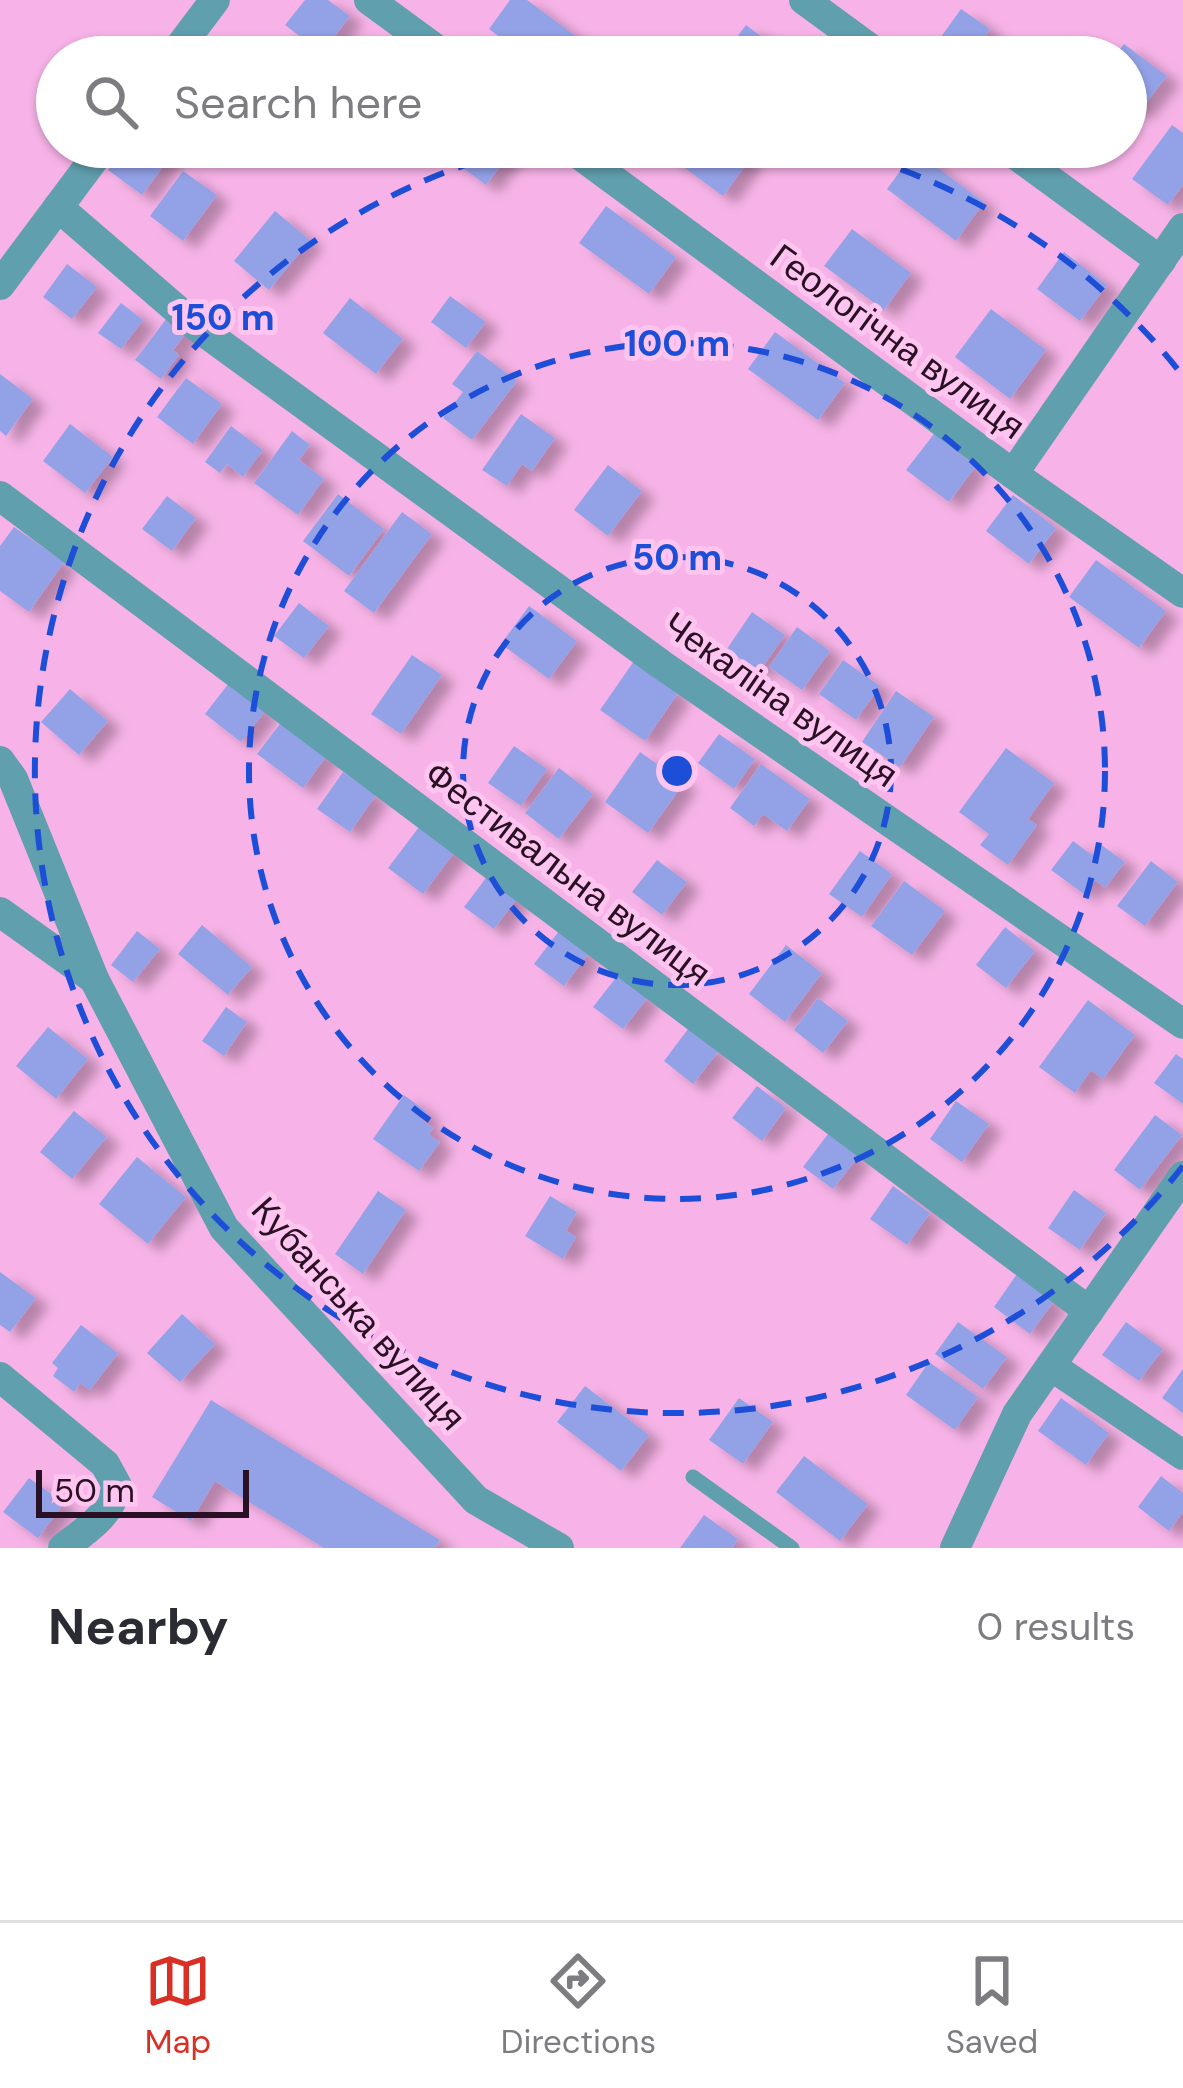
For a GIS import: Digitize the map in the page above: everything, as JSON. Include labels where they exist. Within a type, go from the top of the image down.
[{"type":"street","points":[[188,36],[215,0]]},
{"type":"street","points":[[369,0],[418,36]]},
{"type":"street","points":[[804,0],[853,36]]},
{"type":"street","points":[[0,285],[87,168]]},
{"type":"street","name":"Геологічна вулиця","points":[[598,168],[1183,593]]},
{"type":"street","points":[[1034,168],[1161,261]]},
{"type":"street","name":"Чекаліна вулиця","points":[[58,207],[196,326],[644,652],[1183,1024]]},
{"type":"street","points":[[1013,474],[1183,229]]},
{"type":"street","name":"Фестивальна вулиця","points":[[0,496],[1089,1311]]},
{"type":"street","name":"Кубанська вулиця","points":[[0,761],[20,797],[94,979],[224,1228],[476,1500],[559,1548]]},
{"type":"street","name":"Кубанська вулиця","points":[[0,912],[94,979]]},
{"type":"street","points":[[955,1548],[1017,1414],[1183,1176]]},
{"type":"street","points":[[1051,1366],[1183,1455]]},
{"type":"street","points":[[0,1377],[106,1464],[117,1486],[104,1515],[63,1548]]},
{"type":"lane","points":[[693,1477],[792,1548]]},
{"type":"building","points":[[305,0],[328,0],[350,16],[335,36],[300,36],[285,25]]},
{"type":"building","points":[[510,0],[527,0],[576,36],[498,36],[489,29]]},
{"type":"building","points":[[961,9],[990,29],[985,36],[942,36]]},
{"type":"building","points":[[746,25],[761,36],[738,36]]},
{"type":"building","points":[[1147,61],[1167,76],[1147,102]]},
{"type":"building","points":[[1172,125],[1183,133],[1183,185],[1168,205],[1132,179],[1140,168],[1147,168],[1147,159]]},
{"type":"building","points":[[109,168],[162,168],[142,195]]},
{"type":"building","points":[[463,168],[499,168],[486,185]]},
{"type":"building","points":[[685,168],[743,168],[723,196]]},
{"type":"building","points":[[902,168],[938,168],[984,202],[956,241],[887,189]]},
{"type":"building","points":[[183,171],[217,195],[183,241],[150,216]]},
{"type":"building","points":[[606,206],[676,257],[649,294],[579,243]]},
{"type":"building","points":[[275,211],[310,240],[269,290],[234,261]]},
{"type":"building","points":[[852,229],[911,273],[884,310],[824,266]]},
{"type":"building","points":[[1064,252],[1107,285],[1080,321],[1037,289]]},
{"type":"building","points":[[67,264],[97,287],[72,319],[43,297]]},
{"type":"building","points":[[450,296],[486,322],[466,348],[431,322]]},
{"type":"building","points":[[350,298],[403,339],[376,374],[323,333]]},
{"type":"building","points":[[121,303],[143,320],[121,349],[98,333]]},
{"type":"building","points":[[991,309],[1046,350],[1010,399],[955,357]]},
{"type":"building","points":[[170,314],[189,329],[173,350],[179,355],[161,379],[135,360]]},
{"type":"building","points":[[775,332],[845,383],[818,420],[748,369]]},
{"type":"building","points":[[477,351],[517,381],[472,440],[443,418],[463,392],[452,384]]},
{"type":"building","points":[[0,374],[33,399],[6,436],[0,431]]},
{"type":"building","points":[[186,378],[222,404],[193,444],[157,417]]},
{"type":"building","points":[[521,414],[555,438],[532,471],[522,464],[507,486],[482,470]]},
{"type":"building","points":[[70,424],[113,457],[85,493],[43,461]]},
{"type":"building","points":[[231,426],[263,450],[243,477],[227,464],[220,473],[205,462]]},
{"type":"building","points":[[292,431],[310,445],[299,460],[324,479],[298,515],[254,483]]},
{"type":"building","points":[[934,434],[976,466],[949,502],[906,470]]},
{"type":"building","points":[[608,465],[642,491],[608,536],[574,510]]},
{"type":"building","points":[[338,494],[384,529],[349,576],[303,541]]},
{"type":"building","points":[[1013,495],[1056,528],[1029,564],[986,531]]},
{"type":"building","points":[[167,496],[196,518],[172,551],[142,529]]},
{"type":"building","points":[[402,512],[432,534],[374,613],[344,591]]},
{"type":"building","points":[[14,527],[64,562],[29,612],[0,591],[0,546]]},
{"type":"building","points":[[1096,560],[1166,611],[1139,648],[1069,597]]},
{"type":"building","points":[[299,603],[329,626],[304,658],[274,636]]},
{"type":"building","points":[[529,606],[577,641],[549,679],[501,644]]},
{"type":"building","points":[[752,612],[785,635],[759,672],[727,649]]},
{"type":"building","points":[[797,627],[830,651],[802,690],[769,667]]},
{"type":"building","points":[[412,655],[442,675],[401,734],[371,714]]},
{"type":"building","points":[[843,660],[880,686],[856,720],[819,694]]},
{"type":"building","points":[[634,661],[678,693],[645,741],[600,710]]},
{"type":"building","points":[[229,683],[266,710],[241,742],[205,714]]},
{"type":"building","points":[[70,689],[108,721],[79,755],[41,722]]},
{"type":"building","points":[[896,691],[934,717],[900,767],[862,742]]},
{"type":"building","points":[[283,720],[328,754],[303,788],[257,754]]},
{"type":"building","points":[[719,734],[755,759],[734,789],[698,763]]},
{"type":"building","points":[[514,746],[547,769],[521,806],[488,783]]},
{"type":"building","points":[[1006,748],[1054,783],[1028,819],[1037,825],[1008,865],[980,845],[989,834],[959,812]]},
{"type":"building","points":[[640,752],[684,783],[648,833],[605,802]]},
{"type":"building","points":[[761,764],[810,799],[787,831],[763,814],[754,826],[730,808]]},
{"type":"building","points":[[559,768],[593,794],[559,839],[525,813]]},
{"type":"building","points":[[343,772],[376,795],[350,832],[317,809]]},
{"type":"building","points":[[422,823],[457,849],[423,894],[388,868]]},
{"type":"building","points":[[1073,841],[1092,855],[1100,844],[1125,862],[1105,888],[1095,880],[1084,894],[1051,870]]},
{"type":"building","points":[[860,851],[892,874],[862,917],[829,894]]},
{"type":"building","points":[[657,860],[687,882],[662,915],[632,892]]},
{"type":"building","points":[[1151,861],[1178,882],[1145,926],[1117,906]]},
{"type":"building","points":[[489,874],[518,897],[494,929],[464,907]]},
{"type":"building","points":[[904,881],[945,911],[912,955],[871,926]]},
{"type":"building","points":[[202,925],[252,967],[228,995],[178,954]]},
{"type":"building","points":[[1005,927],[1035,951],[1006,988],[976,965]]},
{"type":"building","points":[[137,931],[160,949],[133,982],[111,965]]},
{"type":"building","points":[[559,931],[588,954],[564,986],[534,964]]},
{"type":"building","points":[[786,945],[822,973],[785,1022],[749,994]]},
{"type":"building","points":[[618,975],[648,997],[623,1029],[593,1007]]},
{"type":"building","points":[[818,998],[848,1021],[823,1053],[794,1030]]},
{"type":"building","points":[[1088,1000],[1135,1035],[1103,1079],[1091,1070],[1075,1093],[1039,1067]]},
{"type":"building","points":[[226,1007],[247,1022],[224,1056],[202,1041]]},
{"type":"building","points":[[48,1027],[88,1059],[56,1099],[16,1066]]},
{"type":"building","points":[[688,1029],[718,1052],[693,1084],[664,1061]]},
{"type":"building","points":[[1176,1054],[1183,1059],[1183,1104],[1154,1083]]},
{"type":"building","points":[[757,1086],[786,1108],[762,1141],[732,1118]]},
{"type":"building","points":[[404,1095],[427,1112],[422,1120],[433,1128],[429,1135],[440,1142],[419,1171],[373,1139]]},
{"type":"building","points":[[956,1101],[989,1124],[962,1162],[930,1139]]},
{"type":"building","points":[[74,1111],[107,1137],[72,1179],[40,1152]]},
{"type":"building","points":[[1155,1115],[1182,1135],[1140,1190],[1114,1170]]},
{"type":"building","points":[[828,1134],[858,1157],[833,1189],[803,1167]]},
{"type":"building","points":[[137,1157],[186,1197],[148,1244],[99,1204]]},
{"type":"building","points":[[893,1186],[930,1213],[907,1245],[870,1219]]},
{"type":"building","points":[[1074,1190],[1106,1213],[1080,1250],[1048,1228]]},
{"type":"building","points":[[378,1191],[406,1210],[363,1274],[335,1254]]},
{"type":"building","points":[[550,1196],[577,1212],[566,1231],[576,1237],[563,1259],[525,1236]]},
{"type":"building","points":[[0,1272],[36,1298],[10,1332],[0,1325]]},
{"type":"building","points":[[1017,1274],[1054,1301],[1030,1334],[994,1307]]},
{"type":"building","points":[[182,1314],[215,1344],[180,1382],[147,1353]]},
{"type":"building","points":[[958,1322],[1007,1357],[983,1389],[935,1354]]},
{"type":"building","points":[[1126,1322],[1163,1349],[1139,1381],[1102,1355]]},
{"type":"building","points":[[81,1325],[118,1353],[90,1390],[80,1383],[74,1392],[53,1376],[58,1368],[52,1363]]},
{"type":"building","points":[[929,1362],[978,1397],[955,1430],[906,1395]]},
{"type":"building","points":[[1183,1369],[1183,1413],[1162,1398]]},
{"type":"building","points":[[585,1386],[649,1435],[621,1471],[557,1422]]},
{"type":"building","points":[[739,1398],[773,1422],[743,1464],[709,1440]]},
{"type":"building","points":[[1061,1398],[1109,1433],[1086,1465],[1038,1431]]},
{"type":"building","points":[[211,1400],[440,1540],[435,1548],[324,1548],[215,1481],[191,1521],[152,1497]]},
{"type":"building","points":[[804,1456],[868,1504],[840,1541],[776,1492]]},
{"type":"building","points":[[1161,1476],[1183,1493],[1183,1512],[1169,1531],[1138,1507]]},
{"type":"building","points":[[29,1478],[64,1503],[38,1538],[3,1512]]},
{"type":"building","points":[[704,1515],[738,1539],[732,1548],[680,1548]]}]
